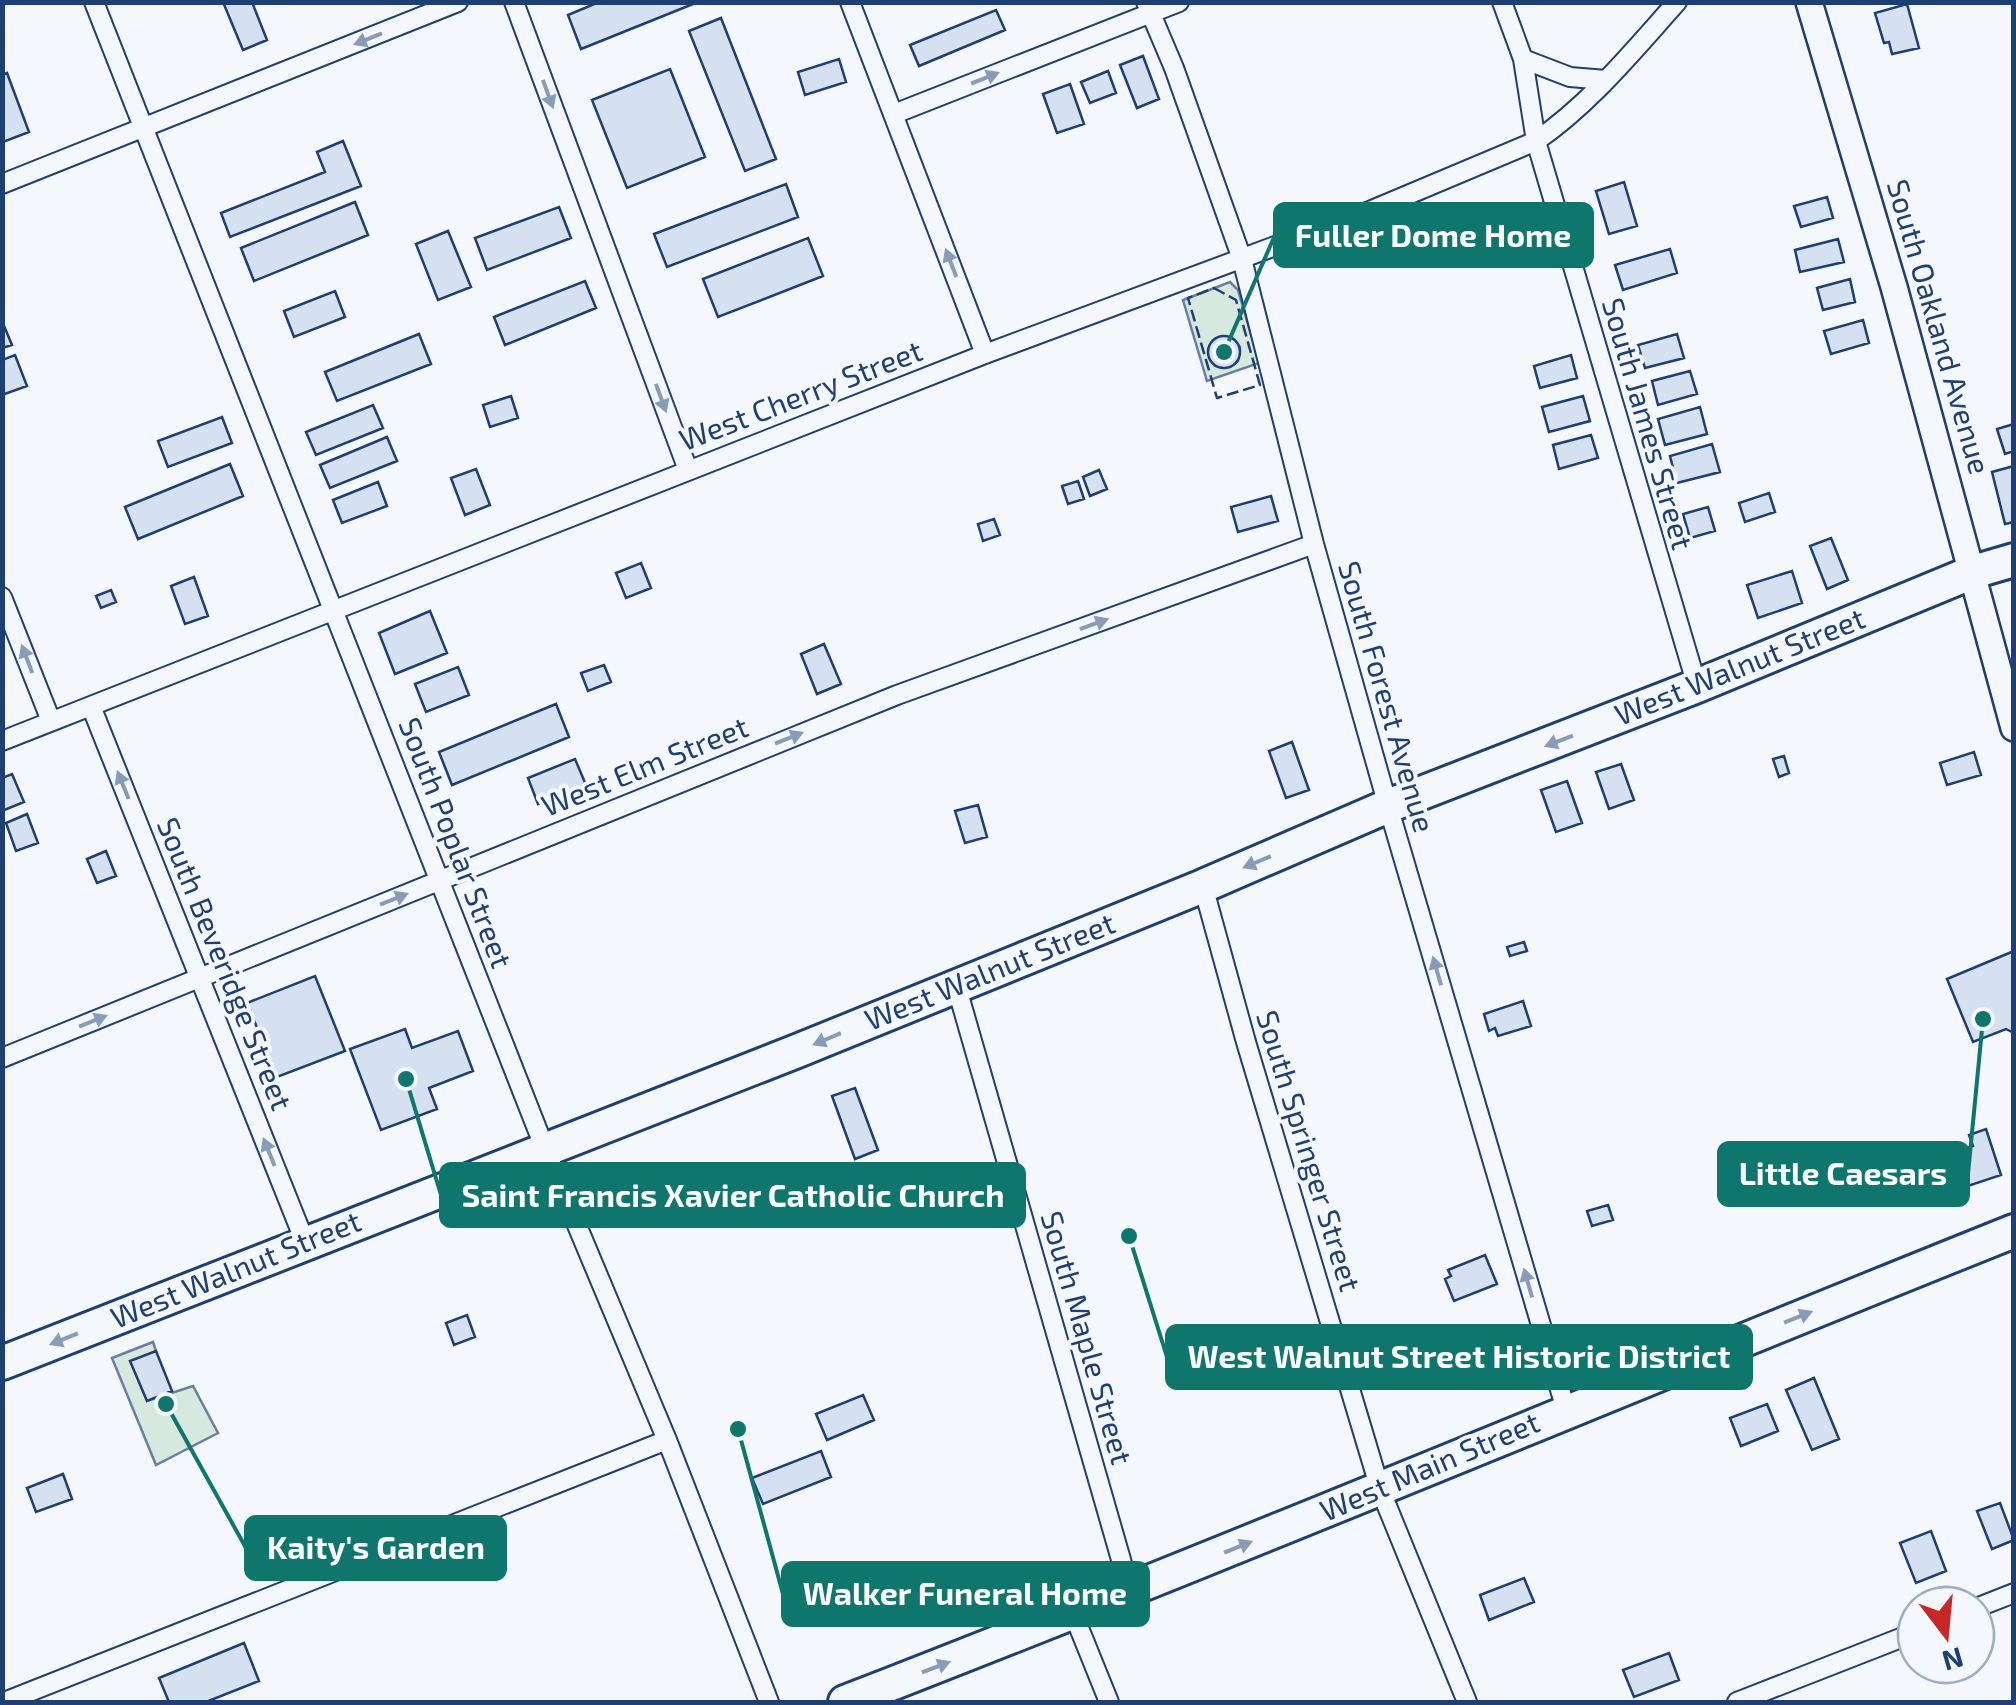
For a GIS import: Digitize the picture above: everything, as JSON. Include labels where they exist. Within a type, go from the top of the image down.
[{"type":"highway","points":[[1973,572],[2014,560]]},
{"type":"highway","name":"West Walnut Street","points":[[2,1363],[1203,886],[1388,806],[1973,572]]},
{"type":"highway","name":"West Main Street","points":[[846,1702],[1380,1490],[1566,1410],[2014,1230]]},
{"type":"street","name":"South Poplar Street","points":[[94,2],[545,1149],[667,1440],[770,1702]]},
{"type":"street","points":[[2,184],[458,2]]},
{"type":"street","points":[[514,2],[688,470]]},
{"type":"street","points":[[850,2],[985,354]]},
{"type":"street","points":[[894,114],[1148,8],[1180,2]]},
{"type":"street","name":"South James Street","points":[[1502,2],[1523,60],[1536,141],[1696,686]]},
{"type":"street","name":"West Cherry Street","points":[[2,742],[985,354],[1372,210],[1536,141],[1558,126],[1606,80],[1677,2]]},
{"type":"street","name":"South Oakland Avenue","points":[[1809,2],[2014,728]]},
{"type":"street","name":"South Forest Avenue","points":[[1148,8],[1242,259],[1314,544],[1566,1410]]},
{"type":"street","points":[[1523,60],[1570,77],[1606,80]]},
{"type":"street","name":"West Elm Street","points":[[2,1058],[896,695],[1314,544]]},
{"type":"street","points":[[2,598],[51,722]]},
{"type":"street","name":"South Beveridge Street","points":[[92,706],[305,1242]]},
{"type":"street","name":"South Springer Street","points":[[1203,886],[1380,1490],[1468,1702]]},
{"type":"street","name":"South Maple Street","points":[[956,985],[1130,1590]]},
{"type":"street","points":[[4,1702],[667,1440]]},
{"type":"street","points":[[1073,1613],[1109,1702]]},
{"type":"street","points":[[1737,1702],[1896,1640]]},
{"type":"shaded area","points":[[1230,282],[1238,290],[1259,363],[1207,381],[1183,300]],"holes":[[[1222,336],[1232,338],[1240,347],[1238,361],[1230,367],[1215,366],[1208,354],[1213,341]]]},
{"type":"shaded area","points":[[153,1342],[156,1351],[131,1362],[147,1401],[193,1386],[218,1433],[156,1465],[112,1358]]},
{"type":"building","points":[[223,2],[252,2],[267,40],[243,50]]},
{"type":"building","points":[[599,2],[698,2],[581,49],[568,15]]},
{"type":"building","points":[[1907,4],[1919,48],[1892,54],[1889,42],[1884,43],[1875,13]]},
{"type":"building","points":[[996,10],[1005,30],[919,66],[910,45]]},
{"type":"building","points":[[721,18],[776,159],[745,171],[689,31]]},
{"type":"building","points":[[1143,56],[1159,99],[1137,108],[1120,65]]},
{"type":"building","points":[[839,59],[846,82],[805,95],[798,72]]},
{"type":"building","points":[[670,69],[705,157],[627,188],[592,100]]},
{"type":"building","points":[[1108,71],[1116,93],[1090,103],[1081,82]]},
{"type":"building","points":[[7,73],[29,132],[3,142],[2,75]]},
{"type":"building","points":[[1070,84],[1084,124],[1057,133],[1043,94]]},
{"type":"building","points":[[343,141],[361,186],[230,237],[221,213],[325,172],[317,152]]},
{"type":"building","points":[[1624,182],[1637,226],[1609,234],[1596,191]]},
{"type":"building","points":[[786,184],[798,217],[667,267],[654,234]]},
{"type":"building","points":[[1827,197],[1833,218],[1801,227],[1794,206]]},
{"type":"building","points":[[355,202],[368,235],[254,281],[241,248]]},
{"type":"building","points":[[559,207],[571,238],[487,270],[475,238]]},
{"type":"building","points":[[448,231],[471,287],[438,300],[416,244]]},
{"type":"building","points":[[808,238],[823,276],[718,317],[703,279]]},
{"type":"building","points":[[1838,239],[1844,262],[1800,272],[1795,250]]},
{"type":"building","points":[[1670,249],[1677,273],[1623,290],[1615,265]]},
{"type":"building","points":[[1850,279],[1855,302],[1823,310],[1817,288]]},
{"type":"building","points":[[585,281],[596,308],[505,345],[494,317]]},
{"type":"building","points":[[335,291],[345,317],[294,337],[284,311]]},
{"type":"building","points":[[1863,320],[1869,343],[1831,354],[1824,331]]},
{"type":"building","points":[[2,321],[12,345],[2,348]]},
{"type":"building","points":[[419,334],[431,364],[337,401],[325,372]]},
{"type":"building","points":[[1677,334],[1684,358],[1645,368],[1638,345]]},
{"type":"building","points":[[1224,336],[1235,341],[1240,352],[1235,363],[1224,368],[1213,363],[1208,352],[1213,341]]},
{"type":"building","points":[[15,355],[27,386],[2,395],[2,360]]},
{"type":"building","points":[[1571,355],[1577,378],[1540,388],[1534,366]]},
{"type":"building","points":[[1690,371],[1697,394],[1658,405],[1652,381]]},
{"type":"building","points":[[511,396],[518,418],[490,427],[483,405]]},
{"type":"building","points":[[1583,396],[1590,421],[1549,432],[1542,407]]},
{"type":"building","points":[[373,405],[383,428],[316,455],[306,432]]},
{"type":"building","points":[[1700,407],[1707,434],[1665,445],[1658,419]]},
{"type":"building","points":[[222,417],[232,443],[168,467],[158,441]]},
{"type":"building","points":[[2014,424],[2014,451],[2005,454],[1997,429]]},
{"type":"building","points":[[1591,435],[1598,458],[1559,469],[1553,445]]},
{"type":"building","points":[[387,437],[397,461],[330,488],[320,465]]},
{"type":"building","points":[[1712,444],[1720,472],[1677,483],[1670,456]]},
{"type":"building","points":[[230,464],[243,496],[138,539],[125,507]]},
{"type":"building","points":[[2014,466],[2014,522],[2005,524],[1992,472]]},
{"type":"building","points":[[476,469],[490,505],[465,515],[451,478]]},
{"type":"building","points":[[1099,470],[1107,489],[1090,496],[1083,477]]},
{"type":"building","points":[[1078,481],[1084,499],[1068,504],[1062,486]]},
{"type":"building","points":[[378,482],[387,506],[342,523],[333,500]]},
{"type":"building","points":[[1769,493],[1775,512],[1745,522],[1739,503]]},
{"type":"building","points":[[1271,496],[1278,521],[1238,532],[1231,507]]},
{"type":"building","points":[[1708,507],[1715,531],[1690,538],[1683,514]]},
{"type":"building","points":[[994,519],[1000,535],[983,541],[978,524]]},
{"type":"building","points":[[1831,538],[1848,580],[1827,589],[1810,546]]},
{"type":"building","points":[[641,563],[651,588],[626,598],[616,573]]},
{"type":"building","points":[[1792,571],[1802,603],[1758,618],[1747,585]]},
{"type":"building","points":[[194,577],[208,616],[185,624],[171,586]]},
{"type":"building","points":[[111,590],[116,602],[101,608],[96,596]]},
{"type":"building","points":[[430,611],[447,653],[395,674],[379,633]]},
{"type":"building","points":[[824,644],[841,684],[817,694],[801,654]]},
{"type":"building","points":[[604,665],[611,682],[588,691],[581,673]]},
{"type":"building","points":[[458,667],[469,695],[426,712],[415,684]]},
{"type":"building","points":[[556,704],[569,737],[452,785],[439,752]]},
{"type":"building","points":[[1292,742],[1309,790],[1286,798],[1269,751]]},
{"type":"building","points":[[1974,752],[1981,775],[1947,785],[1940,763]]},
{"type":"building","points":[[1784,756],[1789,773],[1779,777],[1773,759]]},
{"type":"building","points":[[575,759],[586,785],[538,804],[528,778]]},
{"type":"building","points":[[1621,764],[1634,800],[1609,809],[1596,772]]},
{"type":"building","points":[[12,774],[24,802],[2,811],[2,778]]},
{"type":"building","points":[[1567,781],[1582,823],[1556,832],[1541,790]]},
{"type":"building","points":[[978,805],[987,837],[965,843],[955,811]]},
{"type":"building","points":[[27,814],[38,843],[16,851],[6,823]]},
{"type":"building","points":[[106,851],[116,876],[97,883],[87,859]]},
{"type":"building","points":[[1524,942],[1527,951],[1510,956],[1507,947]]},
{"type":"building","points":[[2014,951],[2014,1033],[2006,1029],[1973,1042],[1947,979]]},
{"type":"building","points":[[315,976],[345,1051],[277,1077],[247,1003]]},
{"type":"building","points":[[1523,1001],[1531,1026],[1498,1036],[1495,1028],[1489,1031],[1484,1014]]},
{"type":"building","points":[[405,1029],[412,1048],[458,1031],[473,1071],[429,1088],[437,1109],[381,1130],[350,1049]]},
{"type":"building","points":[[855,1088],[878,1150],[855,1159],[832,1096]]},
{"type":"building","points":[[1986,1129],[2001,1175],[1950,1192],[1939,1158],[1973,1146],[1969,1135]]},
{"type":"building","points":[[1608,1205],[1613,1220],[1592,1226],[1587,1211]]},
{"type":"building","points":[[1485,1255],[1497,1284],[1454,1301],[1445,1279],[1451,1276],[1448,1270]]},
{"type":"building","points":[[467,1315],[475,1337],[454,1345],[446,1323]]},
{"type":"building","points":[[156,1351],[172,1391],[147,1401],[130,1361]]},
{"type":"building","points":[[1814,1378],[1839,1439],[1812,1450],[1786,1390]]},
{"type":"building","points":[[863,1395],[874,1420],[827,1440],[816,1414]]},
{"type":"building","points":[[1767,1404],[1778,1431],[1741,1446],[1730,1418]]},
{"type":"building","points":[[821,1451],[831,1477],[763,1504],[752,1478]]},
{"type":"building","points":[[63,1474],[72,1499],[36,1512],[27,1488]]},
{"type":"building","points":[[2000,1503],[2014,1540],[1992,1549],[1977,1511]]},
{"type":"building","points":[[1931,1531],[1946,1571],[1916,1583],[1900,1543]]},
{"type":"building","points":[[1524,1578],[1534,1602],[1489,1620],[1480,1595]]},
{"type":"building","points":[[244,1643],[259,1681],[206,1702],[169,1702],[159,1678]]},
{"type":"building","points":[[1669,1653],[1679,1680],[1634,1697],[1623,1670]]},
{"type":"fence","points":[[1214,288],[1236,300],[1260,385],[1217,398],[1188,298],[1214,288]]},
{"type":"place","name":"Fuller Dome Home","points":[[1224,352]]},
{"type":"place","name":"Little Caesars","points":[[1983,1019]]},
{"type":"place","name":"Saint Francis Xavier Catholic Church","points":[[406,1079]]},
{"type":"place","name":"West Walnut Street Historic District","points":[[1129,1236]]},
{"type":"place","name":"Kaity's Garden","points":[[166,1404]]},
{"type":"place","name":"Walker Funeral Home","points":[[738,1429]]}]
